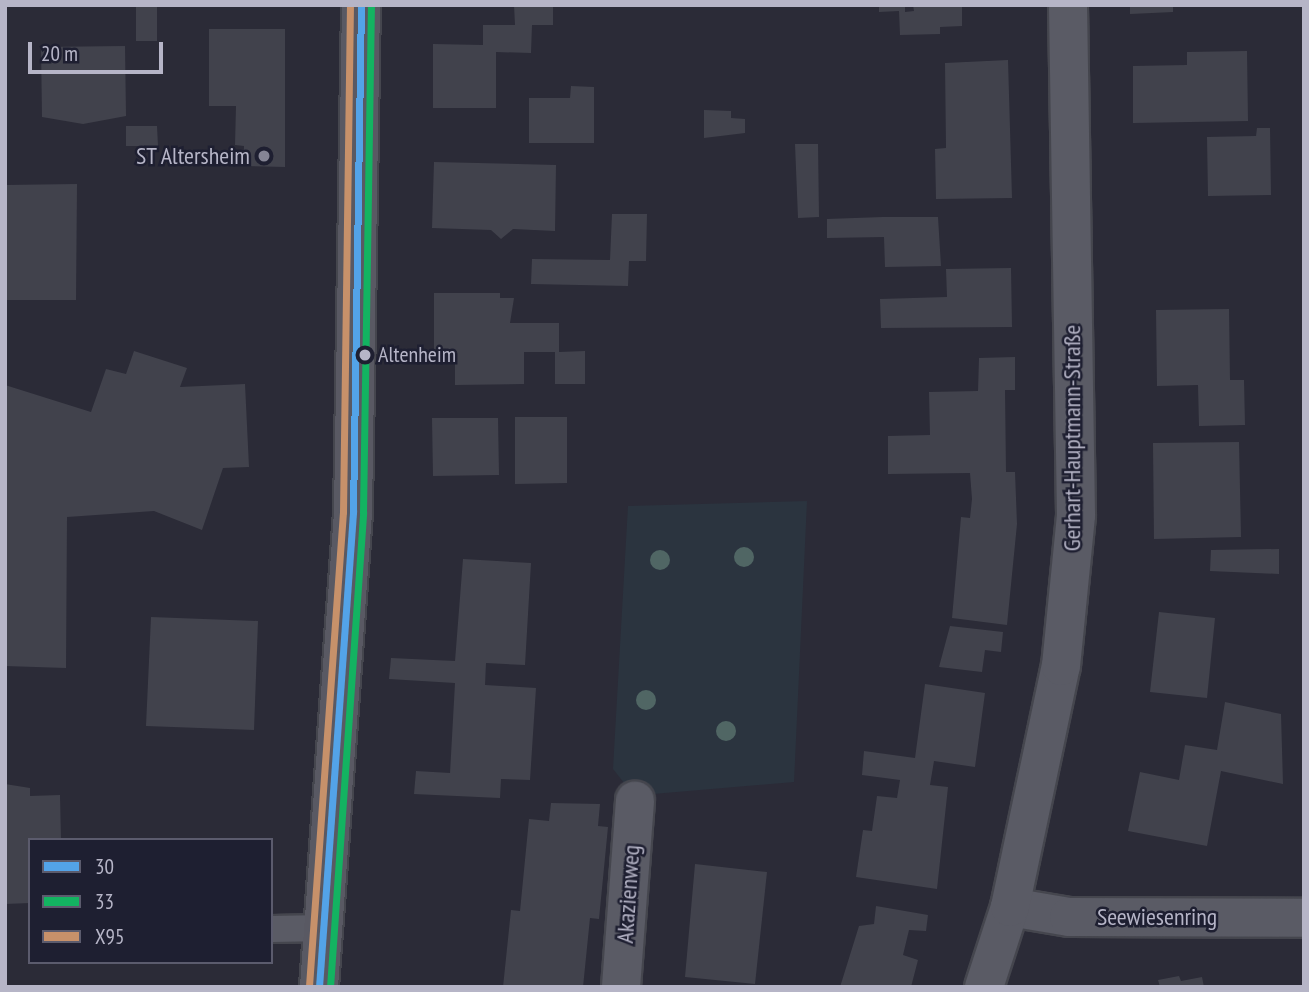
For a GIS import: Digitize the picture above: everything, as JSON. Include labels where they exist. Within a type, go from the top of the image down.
[{"type":"main road","points":[[319,987],[327,928],[354,475],[361,5]]},
{"type":"street","name":"Gerhart-Hauptmann-Straße","points":[[984,987],[1010,906],[1061,666],[1076,515],[1068,5]]},
{"type":"street","name":"Akazienweg","points":[[621,987],[635,802]]},
{"type":"street","name":"Seewiesenring","points":[[1010,906],[1069,917],[1304,918]]},
{"type":"lane","points":[[273,929],[327,928]]},
{"type":"shaded area","points":[[807,501],[794,782],[653,794],[628,788],[613,769],[628,506]]},
{"type":"building","points":[[136,5],[157,5],[157,41],[136,41]]},
{"type":"building","points":[[514,5],[553,5],[553,25],[532,25],[531,53],[496,52],[496,108],[433,108],[433,44],[483,45],[483,25],[515,25]]},
{"type":"building","points":[[879,5],[905,5],[905,12],[914,11],[913,5],[962,5],[962,26],[940,27],[940,34],[900,35],[899,11],[879,12]]},
{"type":"building","points":[[1130,5],[1173,5],[1173,12],[1130,14]]},
{"type":"building","points":[[209,29],[285,29],[285,167],[243,166],[244,146],[235,145],[236,106],[209,106]]},
{"type":"building","points":[[125,46],[126,116],[83,124],[42,117],[41,47]]},
{"type":"building","points":[[1247,51],[1248,121],[1133,123],[1133,66],[1187,65],[1187,52]]},
{"type":"building","points":[[1008,60],[1012,198],[936,199],[935,149],[946,148],[945,63]]},
{"type":"building","points":[[571,86],[594,87],[594,143],[529,143],[529,98],[570,98]]},
{"type":"building","points":[[704,110],[731,111],[731,118],[745,119],[745,133],[704,138]]},
{"type":"building","points":[[126,126],[157,126],[158,146],[126,146]]},
{"type":"building","points":[[1257,128],[1270,128],[1271,195],[1208,196],[1207,137],[1256,136]]},
{"type":"building","points":[[795,144],[818,144],[819,217],[798,218]]},
{"type":"building","points":[[434,162],[556,165],[555,231],[513,229],[501,239],[491,230],[432,228]]},
{"type":"building","points":[[77,184],[76,300],[5,300],[5,185]]},
{"type":"building","points":[[612,214],[647,214],[646,261],[629,261],[628,286],[531,284],[532,259],[610,260]]},
{"type":"building","points":[[938,217],[941,266],[885,267],[884,237],[827,238],[827,219]]},
{"type":"building","points":[[1011,268],[1012,327],[881,328],[880,299],[947,297],[946,269]]},
{"type":"building","points":[[434,293],[500,293],[500,298],[514,298],[510,323],[559,323],[559,352],[585,351],[585,384],[555,384],[555,352],[524,352],[524,384],[455,385],[455,352],[434,352]]},
{"type":"building","points":[[1229,309],[1230,380],[1244,380],[1245,425],[1199,426],[1198,385],[1157,386],[1156,310]]},
{"type":"building","points":[[134,351],[187,368],[180,387],[245,384],[249,467],[223,468],[202,530],[154,511],[67,517],[66,668],[5,666],[5,385],[91,412],[106,369],[126,374]]},
{"type":"building","points":[[1015,357],[1015,390],[1005,390],[1006,472],[1015,472],[1017,524],[1007,625],[952,618],[961,517],[970,518],[970,473],[888,474],[888,436],[930,435],[929,392],[978,391],[979,358]]},
{"type":"building","points":[[515,417],[567,417],[567,483],[515,484]]},
{"type":"building","points":[[432,418],[498,418],[499,475],[433,476]]},
{"type":"building","points":[[1239,442],[1241,537],[1154,539],[1153,443]]},
{"type":"building","points":[[1279,549],[1279,574],[1210,571],[1211,550]]},
{"type":"building","points":[[463,559],[531,563],[525,665],[486,663],[485,685],[536,688],[530,780],[501,779],[500,798],[414,794],[416,771],[450,773],[455,683],[389,679],[391,658],[455,661]]},
{"type":"building","points":[[1159,612],[1215,618],[1207,698],[1150,692]]},
{"type":"building","points":[[151,617],[258,621],[254,730],[146,726]]},
{"type":"building","points":[[950,626],[1003,632],[1001,652],[985,650],[982,672],[939,667]]},
{"type":"building","points":[[925,684],[985,693],[975,767],[934,761],[930,785],[948,787],[937,889],[856,877],[863,830],[872,831],[877,796],[897,798],[900,780],[862,775],[864,751],[915,758]]},
{"type":"building","points":[[1225,702],[1281,714],[1283,784],[1221,771],[1207,846],[1128,831],[1140,772],[1179,780],[1185,745],[1217,750]]},
{"type":"building","points":[[5,784],[30,788],[30,796],[60,795],[61,838],[28,838],[28,903],[5,904]]},
{"type":"building","points":[[551,803],[600,804],[598,826],[608,827],[599,919],[590,918],[583,987],[503,987],[511,910],[520,911],[529,819],[549,821]]},
{"type":"building","points":[[695,864],[767,872],[755,984],[685,977]]},
{"type":"building","points":[[876,906],[928,915],[926,931],[909,930],[903,955],[918,960],[911,987],[840,987],[859,926],[874,924]]},
{"type":"building","points":[[1179,976],[1181,981],[1202,977],[1204,987],[1160,987],[1158,980]]},
{"type":"transit line","name":"X95","points":[[309,986],[343,512],[350,5]]},
{"type":"transit line","name":"30","points":[[319,987],[353,512],[361,5]]},
{"type":"transit line","name":"33","points":[[330,987],[363,512],[371,5]]},
{"type":"place","name":"ST Altersheim","points":[[264,156]]},
{"type":"place","name":"Altenheim","points":[[365,355]]}]
